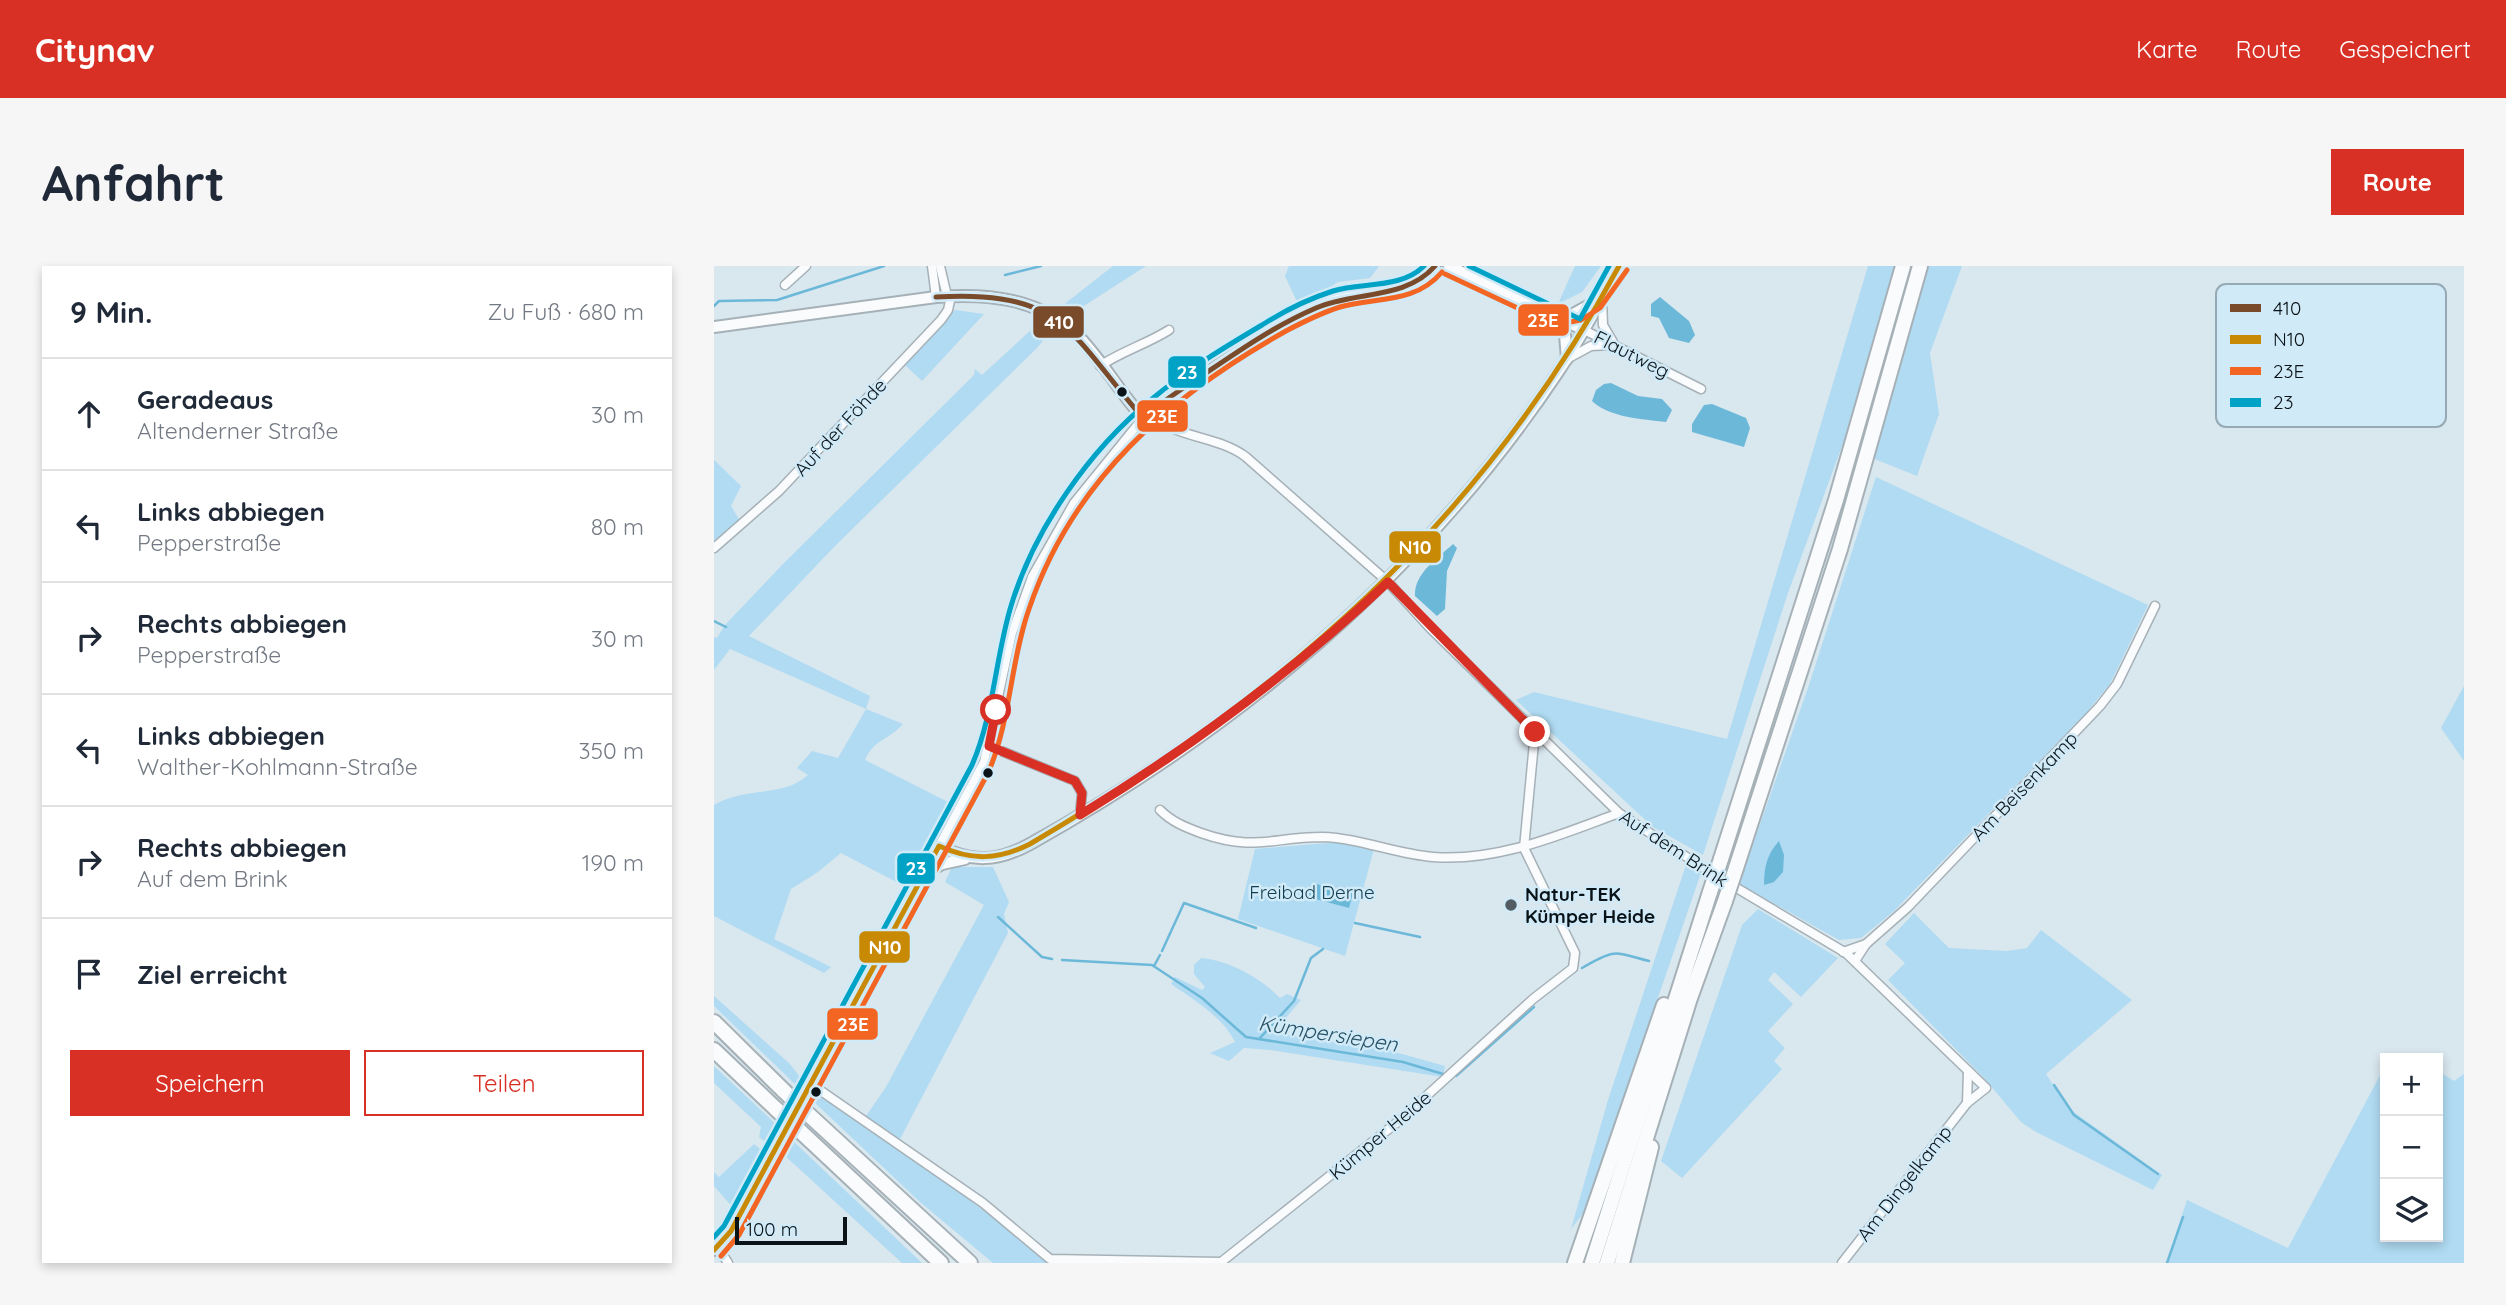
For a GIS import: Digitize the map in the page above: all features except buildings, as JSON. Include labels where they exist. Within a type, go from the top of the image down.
[{"type":"highway","points":[[1592,1263],[1836,500],[1903,266]]},
{"type":"highway","points":[[1607,1263],[1658,1097],[1840,549],[1920,266]]},
{"type":"highway","points":[[1912,302],[1930,266]]},
{"type":"highway","points":[[1573,1263],[1653,1033],[1686,967]]},
{"type":"highway","points":[[714,1022],[808,1114],[970,1263]]},
{"type":"highway","points":[[714,1050],[941,1263]]},
{"type":"highway","points":[[1622,1263],[1646,1173],[1658,1097]]},
{"type":"main road","points":[[1146,415],[1235,353],[1304,313],[1336,300],[1413,284],[1431,273],[1435,266]]},
{"type":"main road","name":"Flautweg","points":[[1448,266],[1584,330]]},
{"type":"main road","points":[[925,873],[951,861],[988,860],[1006,856],[1080,815],[1248,703],[1335,632],[1388,582],[1482,477],[1567,359],[1619,266]]},
{"type":"main road","name":"Auf dem Brink","points":[[714,327],[945,296],[997,297],[1043,311],[1064,324],[1146,415]]},
{"type":"main road","points":[[1567,359],[1564,335],[1554,316],[1573,314],[1601,298]]},
{"type":"main road","points":[[715,1246],[731,1231],[939,846],[969,859]]},
{"type":"street","points":[[785,285],[806,266]]},
{"type":"street","points":[[932,266],[945,296]]},
{"type":"street","points":[[940,266],[945,296]]},
{"type":"street","name":"Auf der Föhde","points":[[714,548],[779,492],[941,320],[948,310],[945,296]]},
{"type":"street","points":[[1567,359],[1591,346],[1615,345],[1603,325],[1601,298]]},
{"type":"street","points":[[1100,366],[1170,330]]},
{"type":"street","name":"Flautweg","points":[[1584,330],[1701,389]]},
{"type":"street","points":[[939,846],[981,769],[989,746],[1012,632],[1032,577],[1074,503],[1146,415]]},
{"type":"street","name":"Auf dem Brink","points":[[1146,415],[1162,424],[1237,450],[1320,519],[1388,582],[1535,732],[1619,813],[1843,952],[1986,1088]]},
{"type":"street","name":"Am Beisenkamp","points":[[1855,961],[1866,944],[1908,907],[2100,706],[2117,684],[2155,606]]},
{"type":"street","points":[[1524,848],[1535,732]]},
{"type":"street","points":[[989,746],[1075,781],[1082,793],[1080,815]]},
{"type":"street","points":[[1160,810],[1171,821],[1231,843],[1254,845],[1318,837],[1343,838],[1417,855],[1450,858],[1524,848],[1619,813]]},
{"type":"street","name":"Kümper Heide","points":[[810,1084],[983,1203],[1050,1259],[1220,1263],[1400,1120],[1533,999],[1573,968],[1576,953],[1524,848]]},
{"type":"street","name":"Am Beisenkamp","points":[[1843,952],[1866,944]]},
{"type":"street","points":[[1967,1103],[1968,1072]]},
{"type":"street","name":"Am Dingelkamp","points":[[1842,1263],[1967,1103],[1986,1088]]},
{"type":"street","points":[[715,1246],[728,1263]]},
{"type":"green space","points":[[1113,266],[1146,266],[1065,318],[1053,313]]},
{"type":"green space","points":[[1289,266],[1379,266],[1370,278],[1338,282],[1299,306],[1285,276]]},
{"type":"green space","points":[[1575,266],[1601,266],[1582,292],[1558,304]]},
{"type":"green space","points":[[1868,266],[1962,266],[1930,353],[1939,414],[1917,476],[1842,446],[1788,593],[1703,855],[1653,827],[1516,700],[1534,692],[1727,739]]},
{"type":"green space","points":[[955,310],[984,314],[922,381],[905,365]]},
{"type":"green space","points":[[1042,320],[1053,328],[1037,348],[835,546],[749,636],[870,696],[866,709],[730,649],[714,670],[714,637],[717,638],[725,625],[782,565],[974,375],[975,369],[982,375]]},
{"type":"green space","points":[[714,460],[741,486],[731,506],[740,521],[714,543]]},
{"type":"green space","points":[[1876,477],[2148,605],[2110,684],[2087,712],[1894,911],[1861,938],[1839,940],[1739,884],[1809,685]]},
{"type":"green space","points":[[2464,686],[2464,761],[2441,728]]},
{"type":"green space","points":[[866,709],[903,724],[877,744],[865,760],[950,803],[906,887],[841,853],[791,889],[774,939],[831,967],[824,973],[714,916],[714,805],[726,799],[776,790],[798,782],[808,775],[797,768],[812,751],[838,758]]},
{"type":"green space","name":"Freibad Derne","points":[[1340,842],[1374,849],[1345,956],[1238,919],[1255,849]]},
{"type":"green space","points":[[1686,865],[1701,873],[1584,1212],[1571,1229],[1608,1100]]},
{"type":"green space","points":[[952,867],[993,867],[1009,902],[1004,914],[1008,933],[900,1139],[864,1119],[886,1087],[984,905],[945,882]]},
{"type":"green space","points":[[1758,909],[1838,958],[1801,997],[1774,972],[1768,980],[1793,1004],[1768,1031],[1785,1048],[1774,1061],[1782,1069],[1682,1178],[1661,1161],[1742,925]]},
{"type":"green space","points":[[1914,913],[1949,948],[2007,951],[2027,948],[2041,930],[2132,1000],[2046,1074],[2068,1108],[2162,1175],[2153,1190],[2021,1122],[1984,1078],[1888,980],[1905,963],[1885,944]]},
{"type":"green space","points":[[1201,958],[1222,962],[1244,971],[1280,998],[1287,994],[1301,1000],[1273,1033],[1388,1050],[1445,1066],[1443,1077],[1270,1050],[1244,1048],[1229,1061],[1210,1053],[1235,1042],[1215,1016],[1171,984],[1175,977],[1202,990],[1205,987],[1194,974],[1194,965]]},
{"type":"green space","points":[[714,996],[790,1064],[803,1081],[799,1088],[714,1006]]},
{"type":"green space","points":[[714,1066],[780,1128],[770,1146],[759,1137],[761,1127],[714,1083]]},
{"type":"green space","points":[[2443,1074],[2454,1081],[2464,1074],[2464,1263],[2166,1263],[2187,1200],[2288,1248],[2380,1075],[2380,1242],[2443,1242]]},
{"type":"green space","points":[[822,1098],[955,1189],[1053,1263],[993,1263],[920,1202],[813,1101]]},
{"type":"green space","points":[[794,1142],[922,1263],[902,1263],[783,1154]]},
{"type":"green space","points":[[754,1144],[767,1155],[735,1210],[714,1186],[714,1172],[719,1177]]},
{"type":"shaded area","points":[[1660,297],[1689,321],[1695,335],[1689,343],[1669,338],[1659,318],[1651,316],[1651,304]]},
{"type":"shaded area","points":[[1611,383],[1638,396],[1662,399],[1672,410],[1666,422],[1637,419],[1599,407],[1592,401],[1596,390]]},
{"type":"shaded area","points":[[1712,404],[1746,418],[1750,428],[1744,447],[1692,432],[1692,424],[1704,405]]},
{"type":"shaded area","points":[[1453,544],[1457,548],[1447,571],[1445,609],[1437,616],[1415,596],[1416,588],[1418,580],[1428,567]]},
{"type":"shaded area","points":[[1779,841],[1784,855],[1783,872],[1774,882],[1764,885],[1767,861]]},
{"type":"shaded area","points":[[1312,883],[1353,893],[1349,908],[1308,897]]},
{"type":"waterway","points":[[714,306],[719,301],[777,300],[884,266]]},
{"type":"waterway","points":[[1005,275],[1041,266]]},
{"type":"waterway","points":[[714,621],[726,627]]},
{"type":"waterway","points":[[1162,951],[1184,903],[1256,928]]},
{"type":"waterway","name":"Kümpersiepen","points":[[998,917],[1042,957],[1052,959]]},
{"type":"waterway","points":[[1355,923],[1420,937]]},
{"type":"waterway","points":[[1260,1038],[1294,1001],[1311,958],[1323,949]]},
{"type":"waterway","name":"Kümpersiepen","points":[[1582,968],[1602,957],[1615,954],[1649,961]]},
{"type":"waterway","points":[[1154,966],[1160,955]]},
{"type":"waterway","name":"Kümpersiepen","points":[[1062,960],[1152,965],[1202,998],[1246,1037],[1403,1062],[1443,1074]]},
{"type":"waterway","name":"Kümpersiepen","points":[[1456,1076],[1534,1007]]},
{"type":"waterway","points":[[2054,1085],[2074,1115],[2158,1174]]},
{"type":"waterway","points":[[2167,1263],[2183,1217]]},
{"type":"transit line","name":"23","points":[[714,1237],[724,1226],[972,765],[985,726],[1001,646],[1021,577],[1049,520],[1086,466],[1129,419],[1165,389],[1279,315],[1333,291],[1393,282],[1424,266]]},
{"type":"transit line","name":"410","points":[[1143,418],[1178,391],[1285,323],[1331,303],[1410,285],[1435,266]]},
{"type":"transit line","name":"23","points":[[1469,266],[1580,319],[1609,266]]},
{"type":"transit line","name":"N10","points":[[714,1250],[731,1231],[939,846],[963,854],[985,857],[1007,853],[1030,844],[1122,787],[1209,728],[1290,665],[1366,597],[1438,524],[1503,445],[1564,359],[1619,266]]},
{"type":"transit line","name":"23E","points":[[1445,274],[1554,325],[1581,320],[1600,308],[1627,270]]},
{"type":"transit line","name":"23E","points":[[721,1256],[739,1235],[988,773],[996,753],[1029,609],[1048,562],[1071,520],[1099,481],[1130,446],[1165,413],[1243,356],[1319,315],[1340,307],[1407,295],[1420,290],[1442,272]]},
{"type":"transit line","name":"410","points":[[936,297],[979,297],[1012,301],[1039,310],[1060,323],[1079,341],[1143,418]]},
{"type":"place","name":"Natur-TEK Kümper Heide","points":[[1511,905]]},
{"type":"route","points":[[996,710],[989,746],[1075,781],[1082,793],[1080,815],[1198,739],[1269,687],[1335,632],[1388,582],[1431,629],[1535,732]]}]
